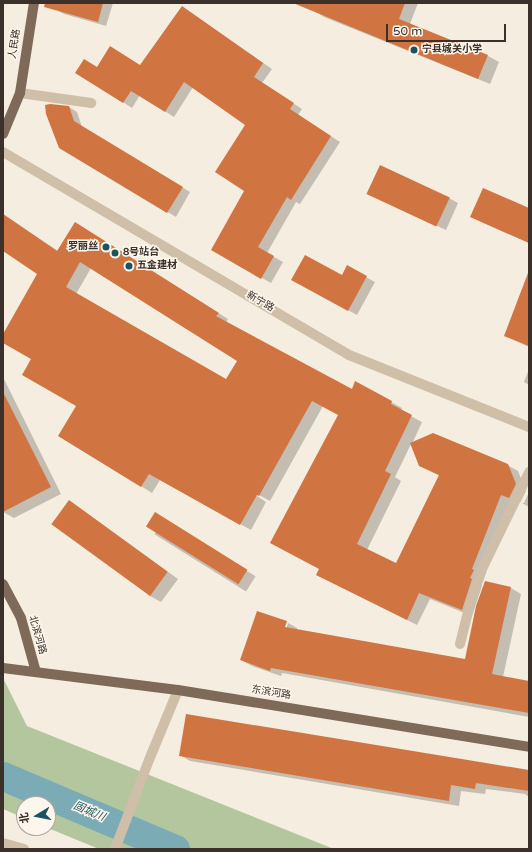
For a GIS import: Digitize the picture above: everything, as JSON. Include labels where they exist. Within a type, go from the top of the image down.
[{"type":"main road","name":"人民路","points":[[3,134],[20,93],[34,3]]},
{"type":"main road","name":"北滨河路","points":[[3,584],[21,618],[36,672]]},
{"type":"main road","name":"东滨河路","points":[[6,668],[178,690],[529,747]]},
{"type":"street","points":[[20,93],[91,103]]},
{"type":"street","name":"新宁路","points":[[3,152],[349,355],[529,427]]},
{"type":"street","points":[[460,644],[470,604],[482,569],[529,472]]},
{"type":"street","points":[[115,849],[178,690]]},
{"type":"street","points":[[3,843],[24,849]]},
{"type":"green space","points":[[3,678],[27,726],[334,849],[99,849],[56,831],[56,796],[16,796],[16,815],[3,809]]},
{"type":"building","points":[[45,3],[103,3],[98,22],[44,7]]},
{"type":"building","points":[[293,3],[405,3],[399,19],[488,55],[478,79]]},
{"type":"building","points":[[182,6],[263,63],[254,77],[294,103],[290,109],[331,136],[291,200],[287,197],[258,247],[274,256],[261,279],[211,250],[244,191],[215,172],[245,125],[184,82],[165,112],[131,91],[123,103],[75,73],[84,59],[97,67],[110,46],[140,65]]},
{"type":"building","points":[[50,104],[69,106],[74,121],[183,187],[167,213],[59,148],[46,114],[45,105]]},
{"type":"building","points":[[380,165],[450,198],[436,227],[366,194]]},
{"type":"building","points":[[483,188],[529,208],[529,243],[470,217]]},
{"type":"building","points":[[3,214],[57,251],[75,222],[219,313],[216,316],[352,389],[355,381],[392,401],[391,404],[412,415],[385,471],[391,474],[357,544],[396,563],[439,475],[419,466],[410,443],[433,433],[508,464],[516,484],[509,498],[501,495],[472,569],[474,570],[470,578],[472,579],[462,610],[419,593],[407,620],[316,575],[319,569],[270,543],[338,415],[312,401],[259,496],[257,495],[240,525],[149,474],[141,487],[58,436],[76,406],[22,375],[31,359],[3,343],[3,334],[37,274],[3,251]],"holes":[[[80,262],[237,361],[226,379],[66,287]]]},
{"type":"building","points":[[305,255],[342,275],[347,265],[367,276],[348,311],[291,280]]},
{"type":"building","points":[[529,273],[529,346],[504,336]]},
{"type":"building","points":[[3,392],[51,487],[3,512]]},
{"type":"building","points":[[69,500],[168,572],[150,596],[51,524]]},
{"type":"building","points":[[155,512],[247,570],[238,584],[146,526]]},
{"type":"building","points":[[485,581],[511,587],[492,674],[529,681],[529,713],[271,668],[270,671],[240,660],[257,611],[287,621],[285,627],[465,659],[476,606]]},
{"type":"building","points":[[186,714],[529,770],[529,791],[476,783],[475,789],[451,785],[449,801],[179,756]]},
{"type":"waterway","name":"固城川","points":[[3,776],[175,849]]},
{"type":"place","name":"宁县城关小学","points":[[414,50]]},
{"type":"place","name":"罗丽丝","points":[[106,247]]},
{"type":"place","name":"8号站台","points":[[115,253]]},
{"type":"place","name":"五金建材","points":[[129,266]]}]
